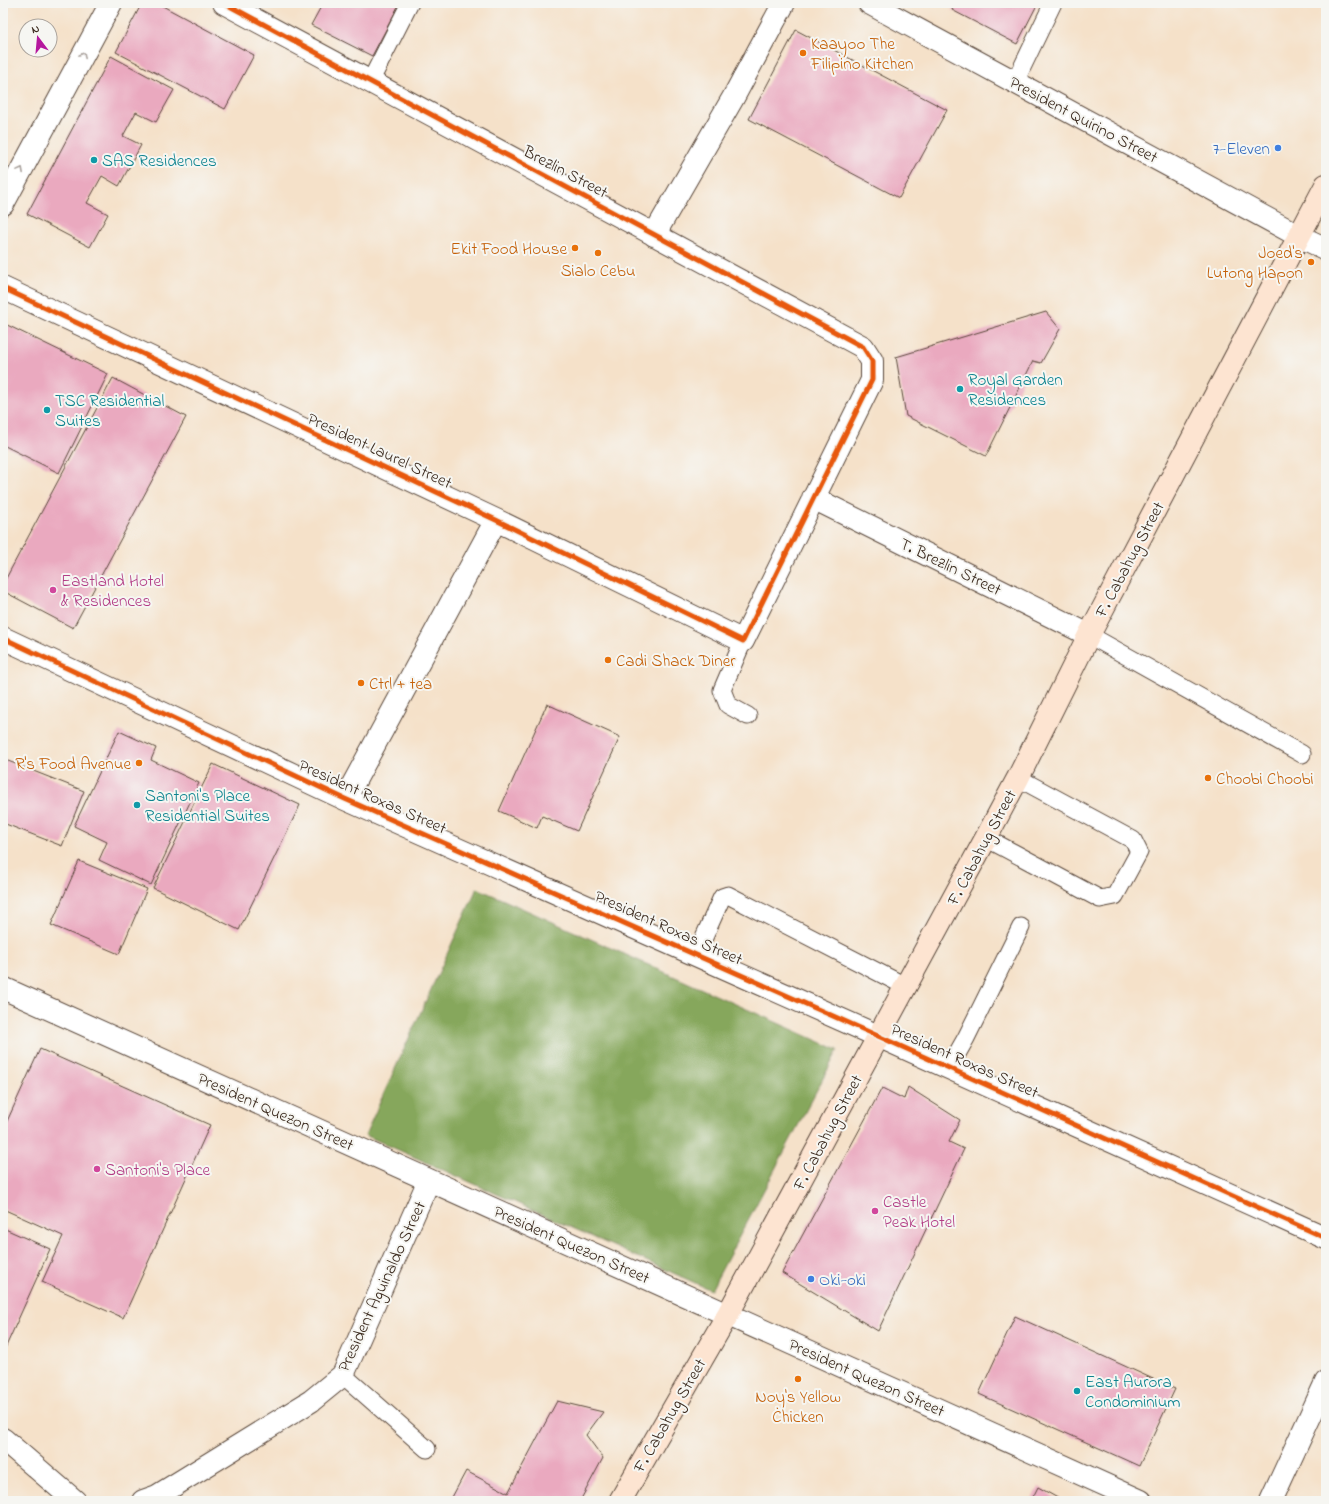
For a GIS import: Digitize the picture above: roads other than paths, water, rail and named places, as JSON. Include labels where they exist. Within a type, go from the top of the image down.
[{"type":"main road","name":"F. Cabahug Street","points":[[620,1501],[728,1314],[986,838],[1018,778],[1089,635],[1326,185]]},
{"type":"street","points":[[3,204],[111,3]]},
{"type":"street","name":"Brezlin Street","points":[[224,3],[863,347],[872,361],[872,380],[813,498]]},
{"type":"street","points":[[654,235],[733,98],[784,3]]},
{"type":"street","name":"President Quirino Street","points":[[869,3],[1121,138],[1299,236],[1326,249]]},
{"type":"street","name":"President Laurel Street","points":[[3,288],[496,520],[743,641]]},
{"type":"street","points":[[743,641],[813,498]]},
{"type":"street","name":"T. Brezlin Street","points":[[813,498],[1089,635]]},
{"type":"street","points":[[345,799],[496,520]]},
{"type":"street","name":"President Roxas Street","points":[[3,638],[345,799],[878,1036],[1326,1238]]},
{"type":"street","name":"President Quezon Street","points":[[3,988],[1141,1501]]},
{"type":"street","name":"President Aguinaldo Street","points":[[143,1501],[157,1496],[311,1401],[343,1375],[429,1180]]},
{"type":"street","points":[[1271,1501],[1326,1382]]},
{"type":"street","points":[[3,1439],[75,1501]]},
{"type":"lane","points":[[370,82],[410,3]]},
{"type":"lane","points":[[1015,82],[1053,3]]},
{"type":"lane","points":[[1089,635],[1302,754]]},
{"type":"lane","points":[[743,641],[722,690],[728,704],[748,716]]},
{"type":"lane","points":[[986,838],[1100,898],[1115,896],[1139,852],[1133,840],[1018,778]]},
{"type":"lane","points":[[696,955],[722,897],[728,895],[905,986]]},
{"type":"lane","points":[[949,1068],[966,1038],[1021,927]]},
{"type":"lane","points":[[343,1375],[427,1449]]},
{"type":"place","name":"Kaayoo The Filipino Kitchen","points":[[803,53]]},
{"type":"place","name":"7-Eleven","points":[[1278,148]]},
{"type":"place","name":"SAS Residences","points":[[94,160]]},
{"type":"place","name":"Ekit Food House","points":[[575,248]]},
{"type":"place","name":"Sialo Cebu","points":[[598,253]]},
{"type":"place","name":"Joed's Lutong Hapon","points":[[1311,262]]},
{"type":"place","name":"Royal Garden Residences","points":[[960,389]]},
{"type":"place","name":"TSC Residential Suites","points":[[47,410]]},
{"type":"place","name":"Eastland Hotel & Residences","points":[[53,590]]},
{"type":"place","name":"Cadi Shack Diner","points":[[608,660]]},
{"type":"place","name":"Ctrl + tea","points":[[361,683]]},
{"type":"place","name":"R's Food Avenue","points":[[139,763]]},
{"type":"place","name":"Choobi Choobi","points":[[1208,778]]},
{"type":"place","name":"Santoni's Place Residential Suites","points":[[137,805]]},
{"type":"place","name":"Santoni's Place","points":[[97,1169]]},
{"type":"place","name":"Castle Peak Hotel","points":[[875,1211]]},
{"type":"place","name":"Oki-oki","points":[[811,1279]]},
{"type":"place","name":"Noy's Yellow Chicken","points":[[798,1379]]},
{"type":"place","name":"East Aurora Condominium","points":[[1077,1391]]}]
